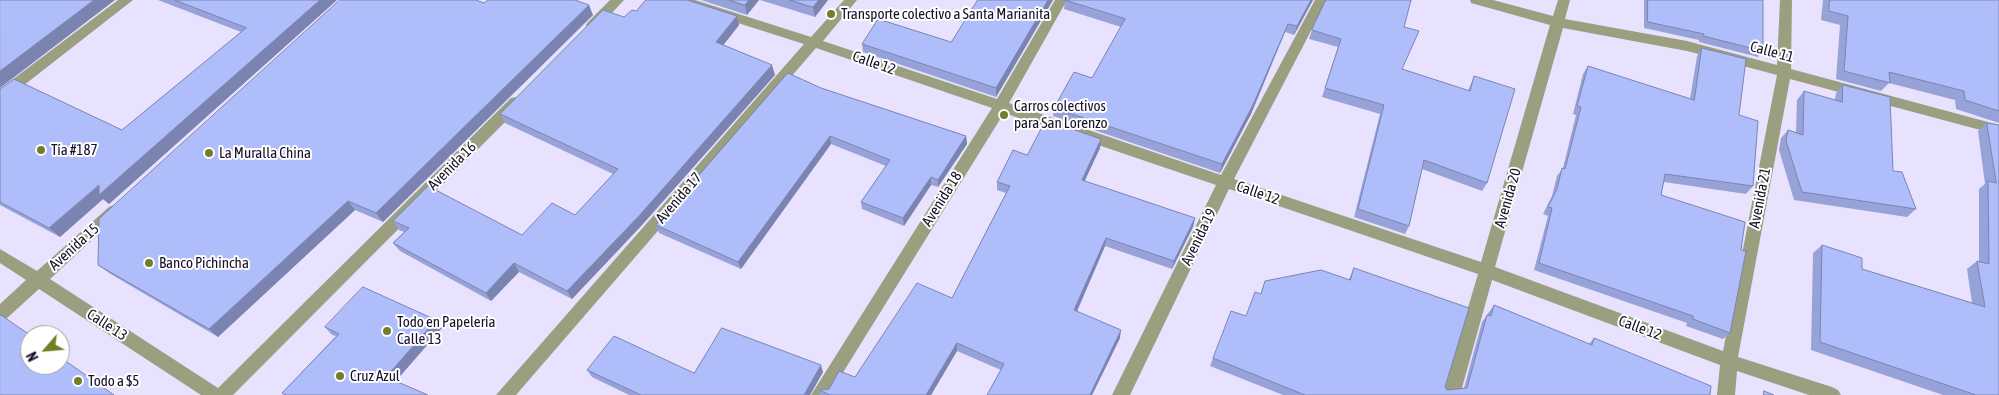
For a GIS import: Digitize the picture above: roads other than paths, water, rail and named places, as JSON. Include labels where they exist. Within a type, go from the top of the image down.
[{"type":"street","points":[[0,96],[127,0]]},
{"type":"street","points":[[583,35],[618,0]]},
{"type":"street","name":"Calle 12","points":[[680,0],[815,43],[1487,271],[1729,361],[1832,395]]},
{"type":"street","name":"Avenida 17","points":[[505,395],[852,0]]},
{"type":"street","name":"Avenida 18","points":[[820,395],[1000,107],[1061,0]]},
{"type":"street","name":"Avenida 19","points":[[1121,395],[1225,182],[1321,0]]},
{"type":"street","name":"Calle 11","points":[[1476,0],[1558,22],[1687,46],[1999,130]]},
{"type":"street","name":"Avenida 20","points":[[1451,395],[1564,0]]},
{"type":"street","name":"Avenida 21","points":[[1726,395],[1729,361],[1784,72],[1786,0]]},
{"type":"street","name":"Avenida 16","points":[[222,395],[526,92]]},
{"type":"street","name":"Avenida 15","points":[[0,314],[126,200]]},
{"type":"street","name":"Calle 13","points":[[0,255],[215,395]]},
{"type":"place","name":"Transporte colectivo a Santa Marianita","points":[[831,14]]},
{"type":"place","name":"Carros colectivos para San Lorenzo","points":[[1004,115]]},
{"type":"place","name":"Tía #187","points":[[41,150]]},
{"type":"place","name":"La Muralla China","points":[[209,153]]},
{"type":"place","name":"Banco Pichincha","points":[[149,263]]},
{"type":"place","name":"Todo en Papelería Calle 13","points":[[387,331]]},
{"type":"place","name":"Cruz Azul","points":[[340,376]]},
{"type":"place","name":"Todo a $5","points":[[78,381]]}]
